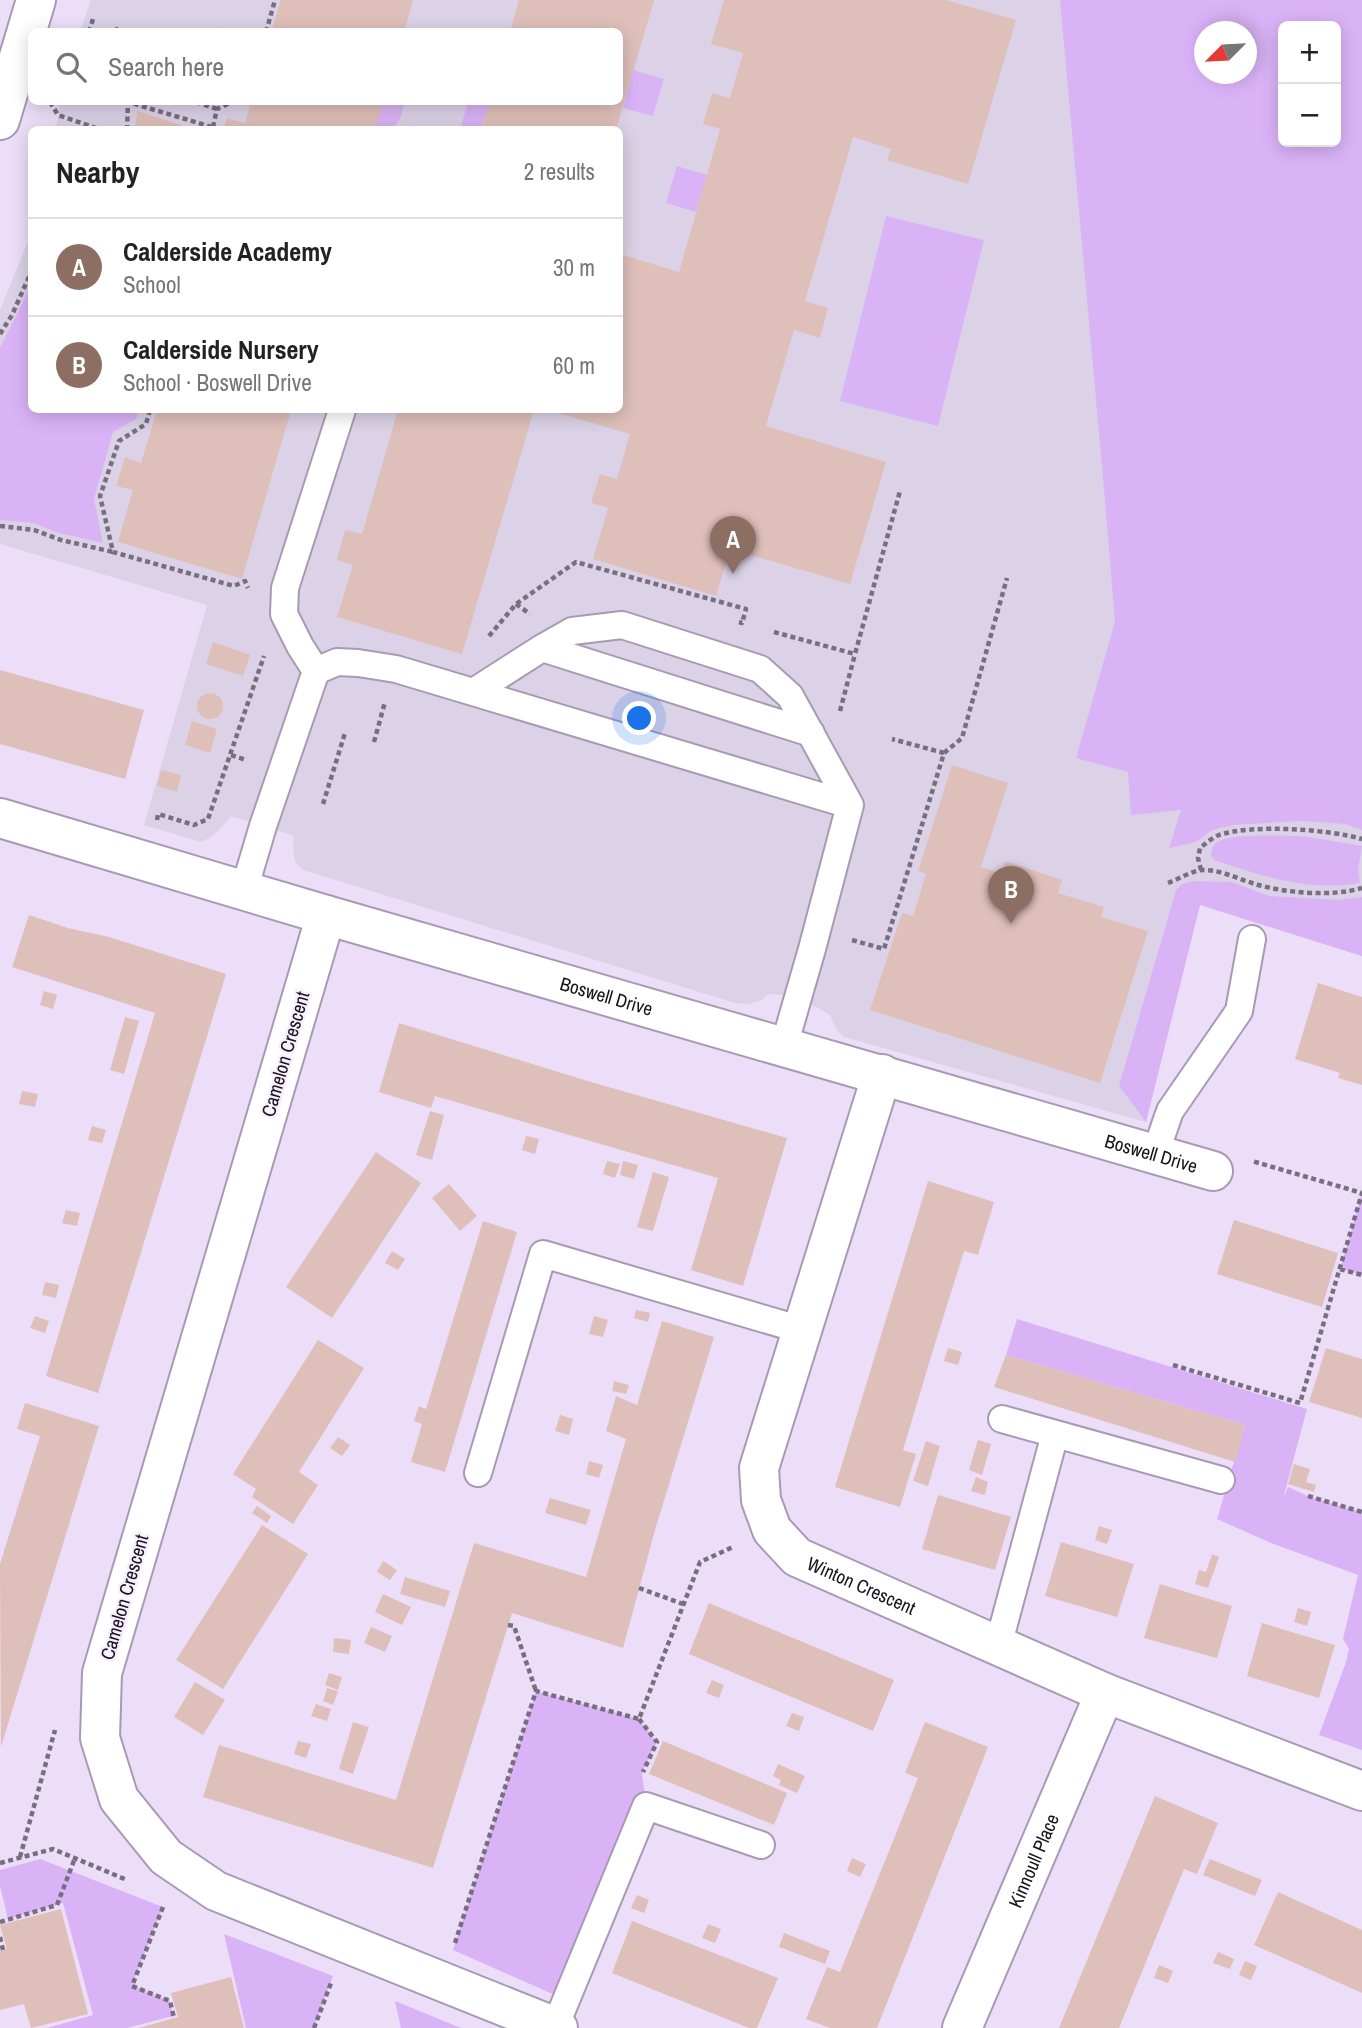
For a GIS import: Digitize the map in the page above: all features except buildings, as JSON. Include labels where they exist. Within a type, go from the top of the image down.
[{"type":"street","points":[[0,120],[36,0]]},
{"type":"street","name":"Boswell Drive","points":[[0,818],[1213,1171]]},
{"type":"street","name":"Camelon Crescent","points":[[326,915],[102,1673],[100,1738],[119,1799],[166,1857],[216,1891],[556,2027]]},
{"type":"street","name":"Winton Crescent","points":[[881,1074],[759,1468],[761,1500],[772,1530],[797,1558],[1105,1693],[1362,1791]]},
{"type":"street","name":"Kinnoull Place","points":[[962,2028],[1105,1693]]},
{"type":"lane","points":[[316,671],[284,614],[285,588],[341,413]]},
{"type":"lane","points":[[474,691],[572,631],[622,625],[760,669],[790,696],[850,805],[784,1046]]},
{"type":"lane","points":[[542,648],[811,733]]},
{"type":"lane","points":[[244,890],[316,671],[337,662],[396,668],[850,805]]},
{"type":"lane","points":[[1155,1154],[1170,1111],[1238,1011],[1252,939]]},
{"type":"lane","points":[[478,1473],[543,1254],[802,1330]]},
{"type":"lane","points":[[1002,1419],[1222,1480]]},
{"type":"lane","points":[[998,1646],[1055,1434]]},
{"type":"lane","points":[[556,2027],[646,1806],[761,1845]]},
{"type":"path","points":[[267,28],[275,0]]},
{"type":"path","points":[[90,28],[93,19]]},
{"type":"path","points":[[52,105],[58,115],[92,126]]},
{"type":"path","points":[[127,126],[128,105]]},
{"type":"path","points":[[138,105],[210,126]]},
{"type":"path","points":[[208,105],[217,108],[224,105]]},
{"type":"path","points":[[213,126],[217,108]]},
{"type":"path","points":[[80,126],[81,122]]},
{"type":"path","points":[[0,334],[28,279]]},
{"type":"path","points":[[113,552],[100,496],[119,441],[146,424],[149,413]]},
{"type":"path","points":[[847,720],[840,712],[900,491]]},
{"type":"path","points":[[0,526],[34,530],[61,540],[234,586],[245,582]]},
{"type":"path","points":[[846,938],[884,949],[944,753],[962,738],[1007,578]]},
{"type":"path","points":[[516,604],[530,615]]},
{"type":"path","points":[[742,623],[750,625]]},
{"type":"path","points":[[770,631],[855,654]]},
{"type":"path","points":[[144,861],[158,814],[194,825],[208,819],[265,655]]},
{"type":"path","points":[[374,741],[387,697]]},
{"type":"path","points":[[323,804],[345,733]]},
{"type":"path","points":[[892,739],[944,753]]},
{"type":"path","points":[[1201,870],[1198,858],[1200,848],[1215,836],[1235,831],[1304,830],[1362,839]]},
{"type":"path","points":[[1168,883],[1201,870],[1227,873],[1256,884],[1283,890],[1322,893],[1362,888]]},
{"type":"path","points":[[1173,1365],[1300,1403],[1362,1193],[1241,1158],[1213,1171]]},
{"type":"path","points":[[1340,1269],[1362,1275]]},
{"type":"path","points":[[1308,1496],[1362,1512]]},
{"type":"path","points":[[639,1719],[700,1562],[772,1530]]},
{"type":"path","points":[[639,1588],[684,1604]]},
{"type":"path","points":[[444,1982],[536,1691],[514,1626],[508,1625]]},
{"type":"path","points":[[536,1691],[639,1719],[657,1742],[642,1773],[646,1806]]},
{"type":"path","points":[[20,1858],[58,1717],[100,1714]]},
{"type":"path","points":[[0,1863],[53,1849],[132,1882]]},
{"type":"path","points":[[0,1922],[57,1905],[75,1858]]},
{"type":"path","points":[[174,2018],[170,2001],[132,1986],[179,1867]]},
{"type":"path","points":[[0,1937],[3,1950]]},
{"type":"shaded area","points":[[91,0],[1362,0],[1362,956],[1200,905],[1146,1122],[844,1037],[837,1030],[830,1015],[783,995],[768,994],[762,1000],[749,1004],[735,1003],[303,870],[295,862],[294,836],[231,816],[219,830],[201,842],[144,825],[207,605],[0,544],[0,310],[28,241],[28,413],[623,413],[623,126],[56,126],[60,105],[623,105],[623,28],[81,28]]},
{"type":"shaded area","points":[[1060,0],[1362,0],[1362,830],[1345,824],[1302,821],[1233,825],[1212,830],[1196,842],[1169,848],[1181,810],[1131,815],[1128,772],[1076,758],[1115,622]]},
{"type":"shaded area","points":[[633,70],[664,79],[653,116],[623,108]]},
{"type":"shaded area","points":[[382,105],[404,105],[397,123],[393,126],[376,126]]},
{"type":"shaded area","points":[[467,105],[488,105],[482,126],[461,126]]},
{"type":"shaded area","points":[[677,166],[707,175],[696,212],[666,203]]},
{"type":"shaded area","points":[[886,216],[984,240],[938,426],[840,401]]},
{"type":"shaded area","points":[[28,291],[28,413],[138,413],[136,419],[113,432],[94,499],[103,543],[59,533],[33,523],[0,520],[0,348]]},
{"type":"shaded area","points":[[1260,835],[1303,836],[1362,846],[1358,870],[1360,883],[1322,885],[1285,881],[1214,860],[1211,855],[1215,844],[1227,838]]},
{"type":"shaded area","points":[[1194,881],[1232,882],[1269,896],[1338,900],[1362,897],[1362,956],[1200,905],[1146,1122],[1119,1086],[1176,890],[1182,884]]},
{"type":"shaded area","points":[[1362,1196],[1362,1275],[1340,1269]]},
{"type":"shaded area","points":[[1017,1319],[1307,1409],[1283,1499],[1288,1487],[1308,1496],[1362,1512],[1362,1750],[1319,1735],[1346,1662],[1349,1649],[1343,1639],[1358,1575],[1271,1543],[1217,1519],[1245,1425],[1006,1355]]},
{"type":"shaded area","points":[[536,1691],[639,1719],[657,1742],[642,1773],[646,1806],[566,2000],[453,1950]]},
{"type":"shaded area","points":[[40,1859],[163,1907],[132,1985],[170,2001],[173,2016],[127,2028],[47,2028],[93,2015],[63,1903],[8,1919],[0,1886],[0,1870]]},
{"type":"shaded area","points":[[224,1934],[333,1976],[314,2028],[246,2028]]},
{"type":"shaded area","points":[[395,2001],[461,2028],[401,2028]]},
{"type":"place","name":"Calderside Academy","points":[[733,574]]},
{"type":"place","name":"Calderside Nursery","points":[[1011,924]]}]
